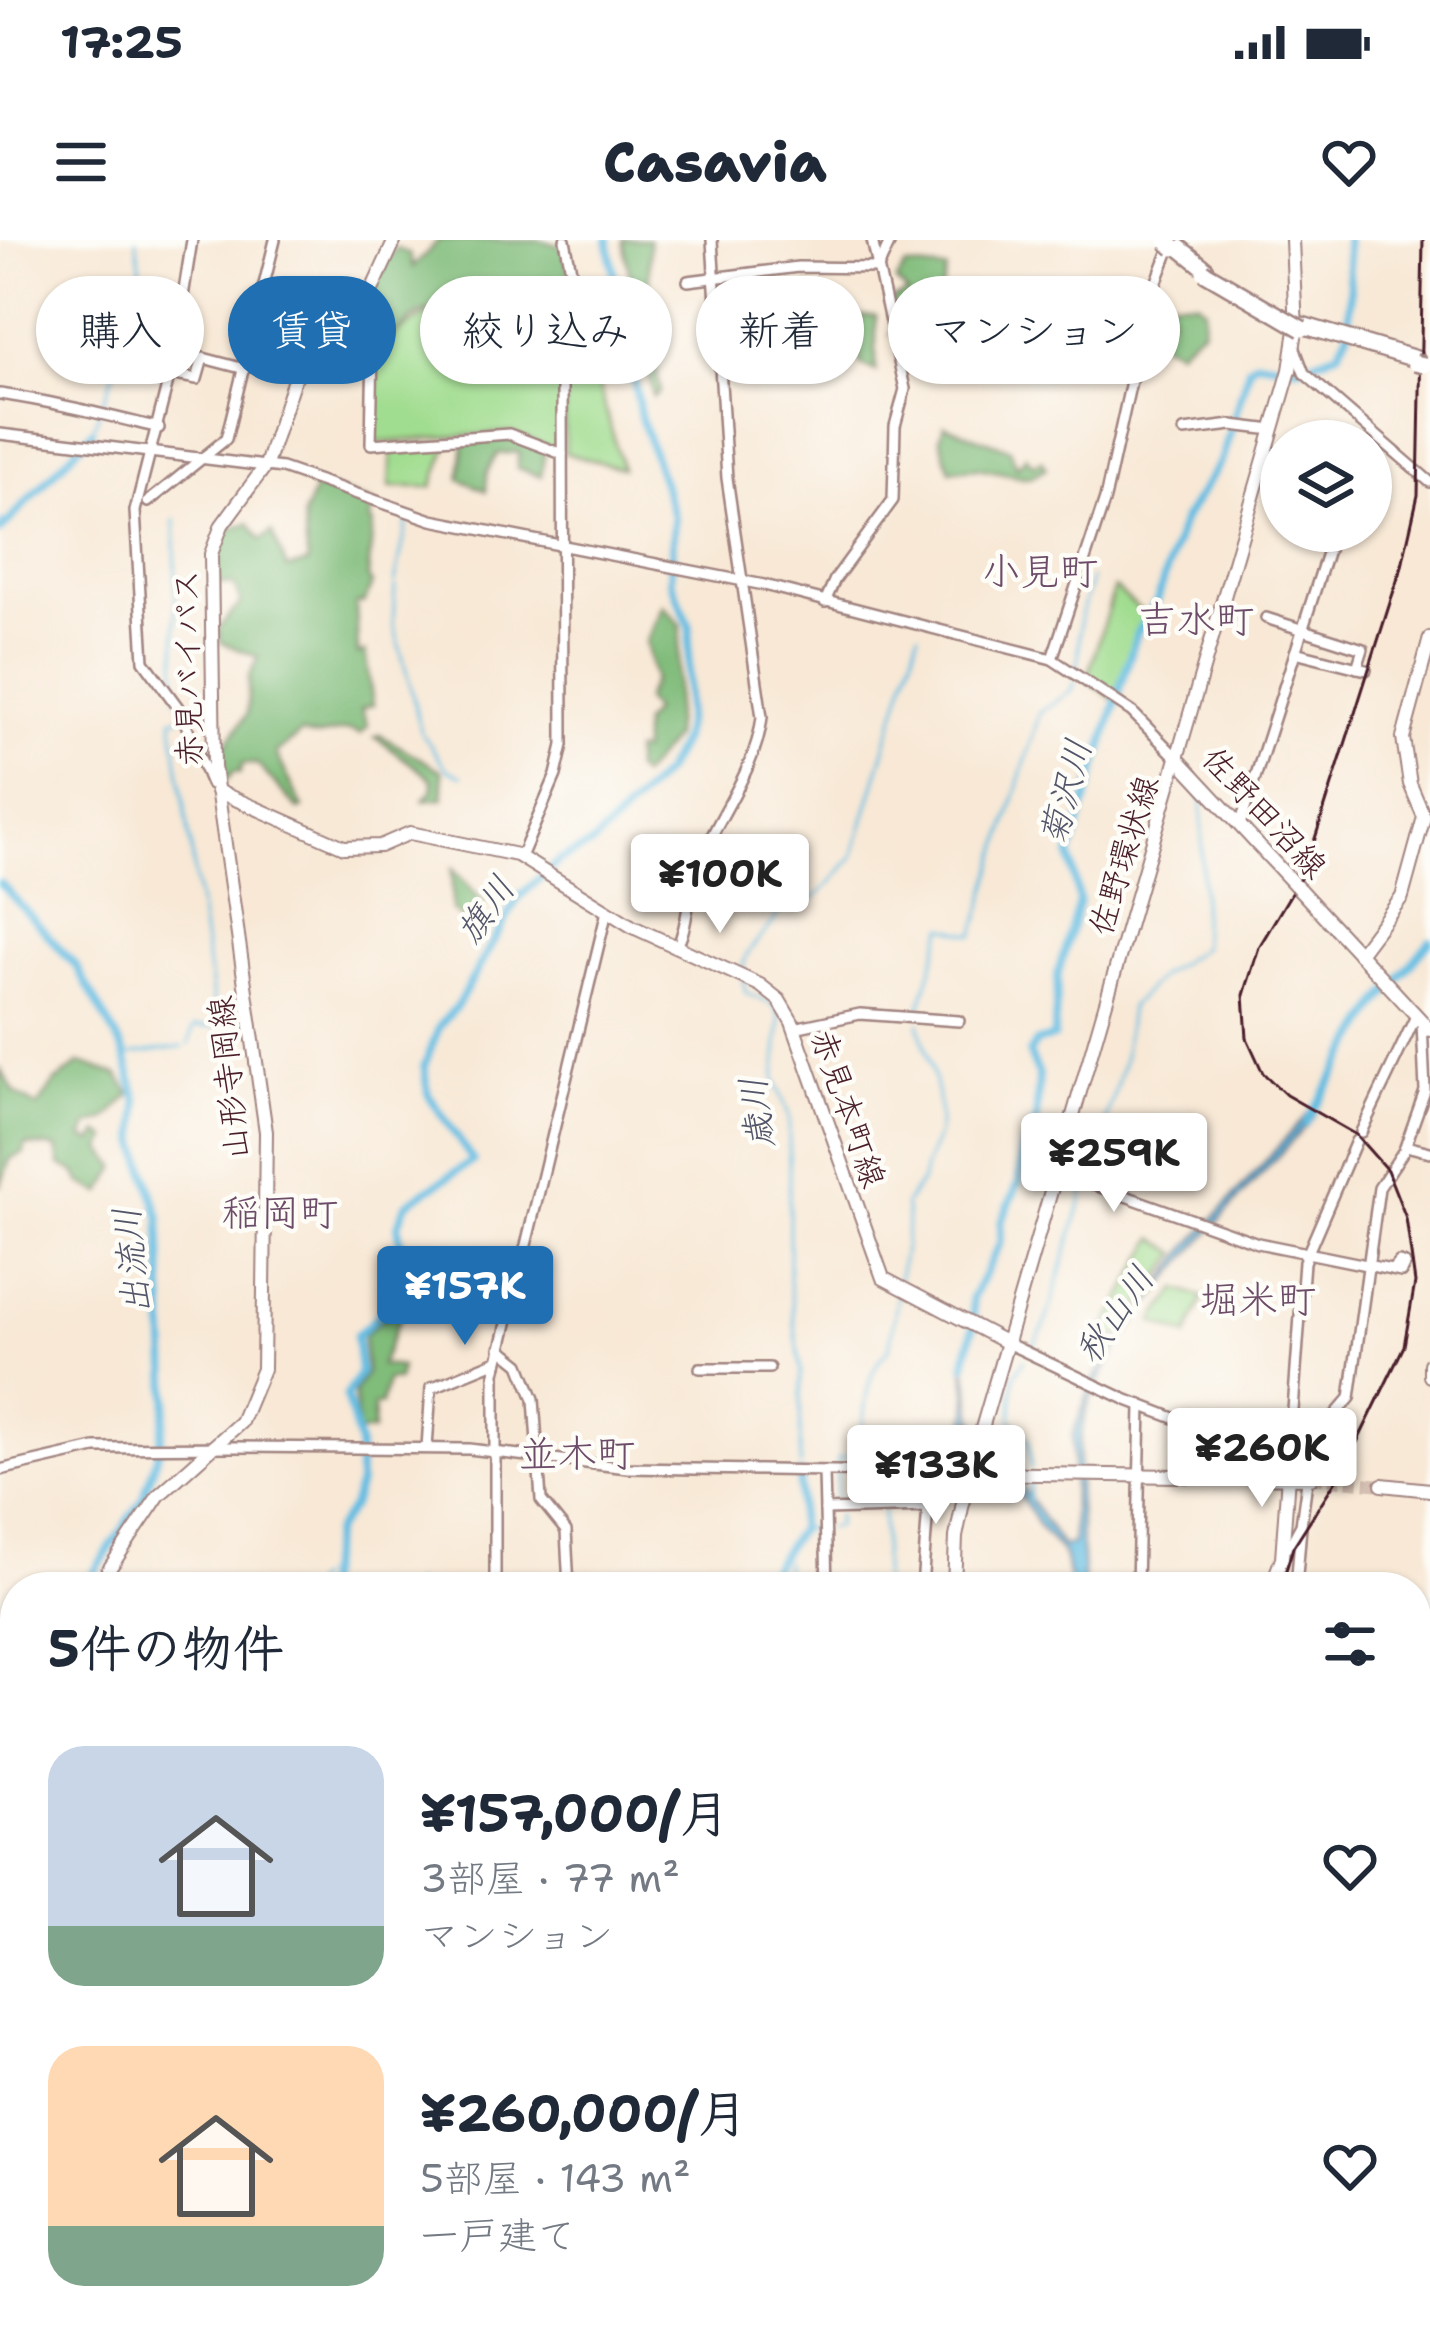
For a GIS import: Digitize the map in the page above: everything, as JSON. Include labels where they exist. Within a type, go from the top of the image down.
[{"type":"highway","points":[[1171,242],[1205,270],[1302,327],[1423,363]]},
{"type":"main road","name":"赤見バイパス","points":[[380,276],[394,240]]},
{"type":"main road","name":"佐野田沼線","points":[[1276,420],[1294,349],[1292,240]]},
{"type":"main road","name":"赤見バイパス","points":[[218,791],[209,761],[212,549],[222,525],[266,465],[292,384]]},
{"type":"main road","name":"佐野田沼線","points":[[1260,475],[1178,759],[1423,1022]]},
{"type":"main road","points":[[1359,954],[1402,897],[1424,818],[1410,784],[1403,738],[1430,638]]},
{"type":"main road","name":"佐野環状線","points":[[1008,1344],[1178,759]]},
{"type":"main road","name":"赤見本町線","points":[[218,791],[344,847],[380,846],[410,832],[521,857],[607,911],[775,995],[794,1028],[879,1273],[899,1290],[1008,1344]]},
{"type":"main road","name":"山形寺岡線","points":[[107,1572],[150,1505],[196,1453],[232,1441],[252,1406],[263,1369],[266,1132],[218,791]]},
{"type":"main road","points":[[957,1572],[961,1518],[971,1473],[1008,1344]]},
{"type":"main road","points":[[1430,1364],[1430,1376]]},
{"type":"main road","points":[[971,1473],[1289,1469],[1309,1479]]},
{"type":"main road","points":[[1276,1572],[1283,1548],[1289,1469]]},
{"type":"main road","points":[[1382,1485],[1430,1490]]},
{"type":"street","points":[[186,276],[192,240]]},
{"type":"street","points":[[266,276],[274,240]]},
{"type":"street","points":[[521,857],[562,752],[563,373],[576,287],[565,240]]},
{"type":"street","points":[[712,240],[715,276]]},
{"type":"street","points":[[825,602],[835,580],[893,500],[895,426],[904,389],[872,240]]},
{"type":"street","points":[[878,268],[891,240]]},
{"type":"street","points":[[1052,659],[1114,468],[1150,295],[1171,242]]},
{"type":"street","points":[[723,276],[798,267],[878,268]]},
{"type":"street","points":[[688,281],[696,280]]},
{"type":"street","points":[[1294,349],[1304,374],[1362,420]]},
{"type":"street","points":[[168,384],[135,511],[142,655],[209,761]]},
{"type":"street","points":[[135,511],[226,440],[241,384]]},
{"type":"street","points":[[372,384],[371,444],[511,434],[562,454]]},
{"type":"street","points":[[678,945],[690,915],[695,873],[759,736],[761,703],[727,478],[721,384]]},
{"type":"street","points":[[0,394],[75,404],[98,415],[159,428]]},
{"type":"street","points":[[1184,431],[1232,425],[1260,428]]},
{"type":"street","points":[[0,434],[266,465],[313,477],[419,517],[742,580],[1052,659],[1132,712],[1178,759]]},
{"type":"street","points":[[1392,447],[1430,482]]},
{"type":"street","points":[[147,464],[148,502]]},
{"type":"street","points":[[1240,825],[1327,552]]},
{"type":"street","points":[[1266,618],[1363,650],[1361,669],[1295,652]]},
{"type":"street","points":[[495,1572],[497,1360],[607,911]]},
{"type":"street","points":[[794,1028],[860,1014],[958,1021]]},
{"type":"street","points":[[1289,1469],[1306,1254],[1358,1136],[1423,1022]]},
{"type":"street","points":[[1008,1344],[1289,1469],[1306,1469],[1316,1436],[1347,1402],[1380,1184],[1406,1146],[1425,1088],[1423,1022]]},
{"type":"street","points":[[1406,1146],[1430,1152]]},
{"type":"street","points":[[1038,1165],[1218,1229],[1306,1254],[1396,1270]]},
{"type":"street","points":[[500,1348],[520,1364],[526,1377],[541,1456],[542,1503],[566,1531],[568,1572]]},
{"type":"street","points":[[427,1448],[431,1388],[497,1360]]},
{"type":"street","points":[[700,1368],[770,1369]]},
{"type":"street","points":[[1328,1400],[1347,1402]]},
{"type":"street","points":[[1137,1572],[1141,1405]]},
{"type":"street","points":[[232,1441],[496,1450],[628,1468],[971,1473]]},
{"type":"street","points":[[0,1470],[80,1450],[160,1447],[196,1453]]},
{"type":"street","points":[[824,1472],[827,1572]]},
{"type":"street","points":[[1296,1572],[1309,1479]]},
{"type":"street","points":[[825,1510],[928,1507],[923,1572]]},
{"type":"street","points":[[1283,1548],[1289,1547],[1301,1525]]},
{"type":"green space","points":[[439,240],[540,240],[563,246],[570,276],[420,276],[420,314],[396,334],[396,276],[377,276],[396,248],[409,254],[413,267]]},
{"type":"green space","points":[[623,240],[649,240],[649,276],[630,276]]},
{"type":"green space","points":[[906,266],[947,270],[945,276],[900,276]]},
{"type":"green space","points":[[1180,300],[1197,301],[1205,308],[1203,328],[1180,348]]},
{"type":"green space","points":[[864,316],[876,316],[876,371],[864,366]]},
{"type":"green space","points":[[420,319],[420,384],[564,384],[558,450],[511,432],[373,443],[374,384],[396,384],[396,334]]},
{"type":"green space","points":[[564,384],[599,384],[622,468],[565,453]]},
{"type":"green space","points":[[944,425],[1010,449],[1017,467],[1026,456],[1033,465],[1042,460],[1046,468],[1029,478],[978,468],[950,470],[940,438]]},
{"type":"green space","points":[[508,436],[545,449],[541,476],[517,468],[519,452],[497,454],[487,472],[486,491],[460,479],[464,442]]},
{"type":"green space","points":[[449,444],[432,487],[390,487],[392,446]]},
{"type":"green space","points":[[299,478],[375,504],[369,521],[373,523],[368,578],[372,583],[365,602],[356,604],[358,654],[365,652],[373,705],[361,709],[368,726],[360,734],[301,733],[276,753],[303,808],[299,810],[257,764],[242,764],[240,773],[234,772],[224,782],[217,749],[224,748],[247,714],[249,676],[258,657],[220,642],[219,627],[241,603],[234,585],[214,582],[223,531],[249,523],[261,540],[272,532],[287,569],[308,563],[303,516],[315,489]]},
{"type":"green space","points":[[1114,588],[1145,614],[1116,701],[1087,680]]},
{"type":"green space","points":[[663,605],[681,625],[673,738],[641,777],[634,769],[634,752],[642,751],[642,724],[653,711],[644,700],[654,679],[646,642]]},
{"type":"green space","points":[[380,735],[442,771],[444,798],[424,800],[433,789],[432,779],[375,737]]},
{"type":"green space","points":[[452,868],[484,903],[468,923],[452,910]]},
{"type":"green space","points":[[80,1063],[118,1075],[131,1094],[107,1119],[89,1125],[83,1138],[94,1142],[99,1133],[108,1139],[102,1149],[117,1167],[102,1193],[80,1183],[76,1173],[60,1165],[57,1148],[25,1145],[24,1153],[10,1159],[0,1187],[0,1069],[15,1093],[38,1107],[54,1083]]},
{"type":"green space","points":[[1155,1238],[1178,1253],[1102,1358],[1091,1354]]},
{"type":"green space","points":[[1177,1289],[1203,1297],[1188,1336],[1153,1322]]},
{"type":"green space","points":[[408,1298],[381,1365],[401,1367],[398,1380],[387,1380],[381,1404],[374,1406],[373,1431],[358,1433],[354,1393],[366,1372],[363,1336]]},
{"type":"water","points":[[1309,1113],[1314,1116],[1152,1301],[1101,1378],[1086,1412],[1079,1452],[1083,1572],[1068,1572],[1064,1555],[1041,1529],[973,1419],[959,1436],[947,1438],[958,1433],[968,1416],[965,1359],[974,1417],[1062,1546],[1073,1544],[1073,1434],[1094,1379],[1188,1247]]},
{"type":"waterway","name":"出流川","points":[[92,432],[118,362],[127,285],[141,270],[136,240]]},
{"type":"waterway","name":"旗川","points":[[326,1572],[334,1532],[352,1507],[359,1484],[359,1444],[346,1396],[360,1372],[356,1336],[406,1290],[398,1225],[406,1204],[473,1161],[428,1094],[424,1066],[440,1025],[457,1006],[518,898],[560,860],[593,844],[665,772],[682,740],[690,627],[671,581],[674,516],[641,418],[608,240]]},
{"type":"waterway","name":"菊沢川","points":[[1346,240],[1350,288]]},
{"type":"waterway","name":"菊沢川","points":[[965,1365],[974,1322],[972,1298],[1001,1242],[1001,1223],[1019,1182],[1022,1149],[1036,1122],[1039,1075],[1029,1053],[1037,1042],[1054,1037],[1058,973],[1079,902],[1070,855],[1137,633],[1157,601],[1182,522],[1222,459],[1249,367],[1257,361],[1299,367],[1338,352],[1348,333],[1350,291]]},
{"type":"waterway","name":"出流川","points":[[0,531],[92,432]]},
{"type":"waterway","points":[[175,520],[176,644]]},
{"type":"waterway","points":[[395,582],[408,520]]},
{"type":"waterway","name":"出流川","points":[[0,521],[5,524]]},
{"type":"waterway","points":[[1078,672],[1080,619],[1091,579]]},
{"type":"waterway","points":[[395,586],[393,622],[407,674]]},
{"type":"waterway","name":"歳川","points":[[743,970],[748,953],[780,907],[814,898],[853,857],[919,633]]},
{"type":"waterway","points":[[176,647],[177,699]]},
{"type":"waterway","points":[[408,677],[421,731]]},
{"type":"waterway","points":[[918,1014],[944,927],[974,935],[1040,712],[1072,691],[1075,681]]},
{"type":"waterway","points":[[180,776],[172,719],[182,716]]},
{"type":"waterway","points":[[423,735],[447,769],[462,776]]},
{"type":"waterway","points":[[181,780],[195,875]]},
{"type":"waterway","points":[[1033,1346],[1045,1325],[1123,1063],[1130,1007],[1161,975],[1202,948],[1202,795]]},
{"type":"waterway","points":[[195,878],[209,974]]},
{"type":"waterway","name":"出流川","points":[[0,883],[76,966],[124,1051],[138,1103],[137,1142],[160,1217],[168,1399],[159,1450],[143,1499],[94,1572]]},
{"type":"waterway","name":"秋山川","points":[[1306,1123],[1378,1005],[1430,941]]},
{"type":"waterway","points":[[189,1044],[194,1027],[217,1027],[210,977]]},
{"type":"waterway","name":"歳川","points":[[743,980],[746,993],[775,1006],[780,1019],[775,1080],[789,1115],[789,1282],[801,1371],[800,1465]]},
{"type":"waterway","points":[[899,1281],[905,1204],[922,1181],[939,1126],[938,1096],[919,1023]]},
{"type":"waterway","points":[[134,1054],[183,1047]]},
{"type":"waterway","name":"出流川","points":[[126,1055],[131,1055]]},
{"type":"waterway","points":[[836,1506],[838,1458],[857,1456],[869,1385],[889,1349],[898,1294]]},
{"type":"waterway","points":[[1012,1414],[1014,1376],[1024,1360]]},
{"type":"waterway","points":[[1011,1418],[1029,1441],[1031,1468]]},
{"type":"waterway","name":"菊沢川","points":[[896,1467],[916,1428],[950,1437]]},
{"type":"waterway","name":"歳川","points":[[769,1572],[799,1529],[800,1474]]},
{"type":"waterway","name":"菊沢川","points":[[883,1506],[892,1477]]},
{"type":"waterway","points":[[1029,1499],[1030,1478]]},
{"type":"waterway","name":"菊沢川","points":[[883,1512],[883,1572]]},
{"type":"waterway","points":[[828,1528],[837,1527],[837,1515]]},
{"type":"waterway","points":[[804,1529],[821,1528]]},
{"type":"waterway","points":[[785,1562],[785,1572]]},
{"type":"tunnel","points":[[1311,1478],[1382,1485]]},
{"type":"railway","points":[[1400,574],[1418,495],[1423,240]]},
{"type":"railway","points":[[1286,1572],[1293,1547],[1347,1463],[1404,1346],[1415,1283],[1406,1218],[1387,1170],[1356,1135],[1286,1095],[1263,1073],[1247,1038],[1244,995],[1259,947],[1305,870],[1403,562]]},
{"type":"district","name":"小見町","points":[[1040,571]]},
{"type":"district","name":"吉水町","points":[[1196,619]]},
{"type":"district","name":"稲岡町","points":[[280,1212]]},
{"type":"district","name":"堀米町","points":[[1258,1299]]},
{"type":"district","name":"並木町","points":[[577,1453]]}]
